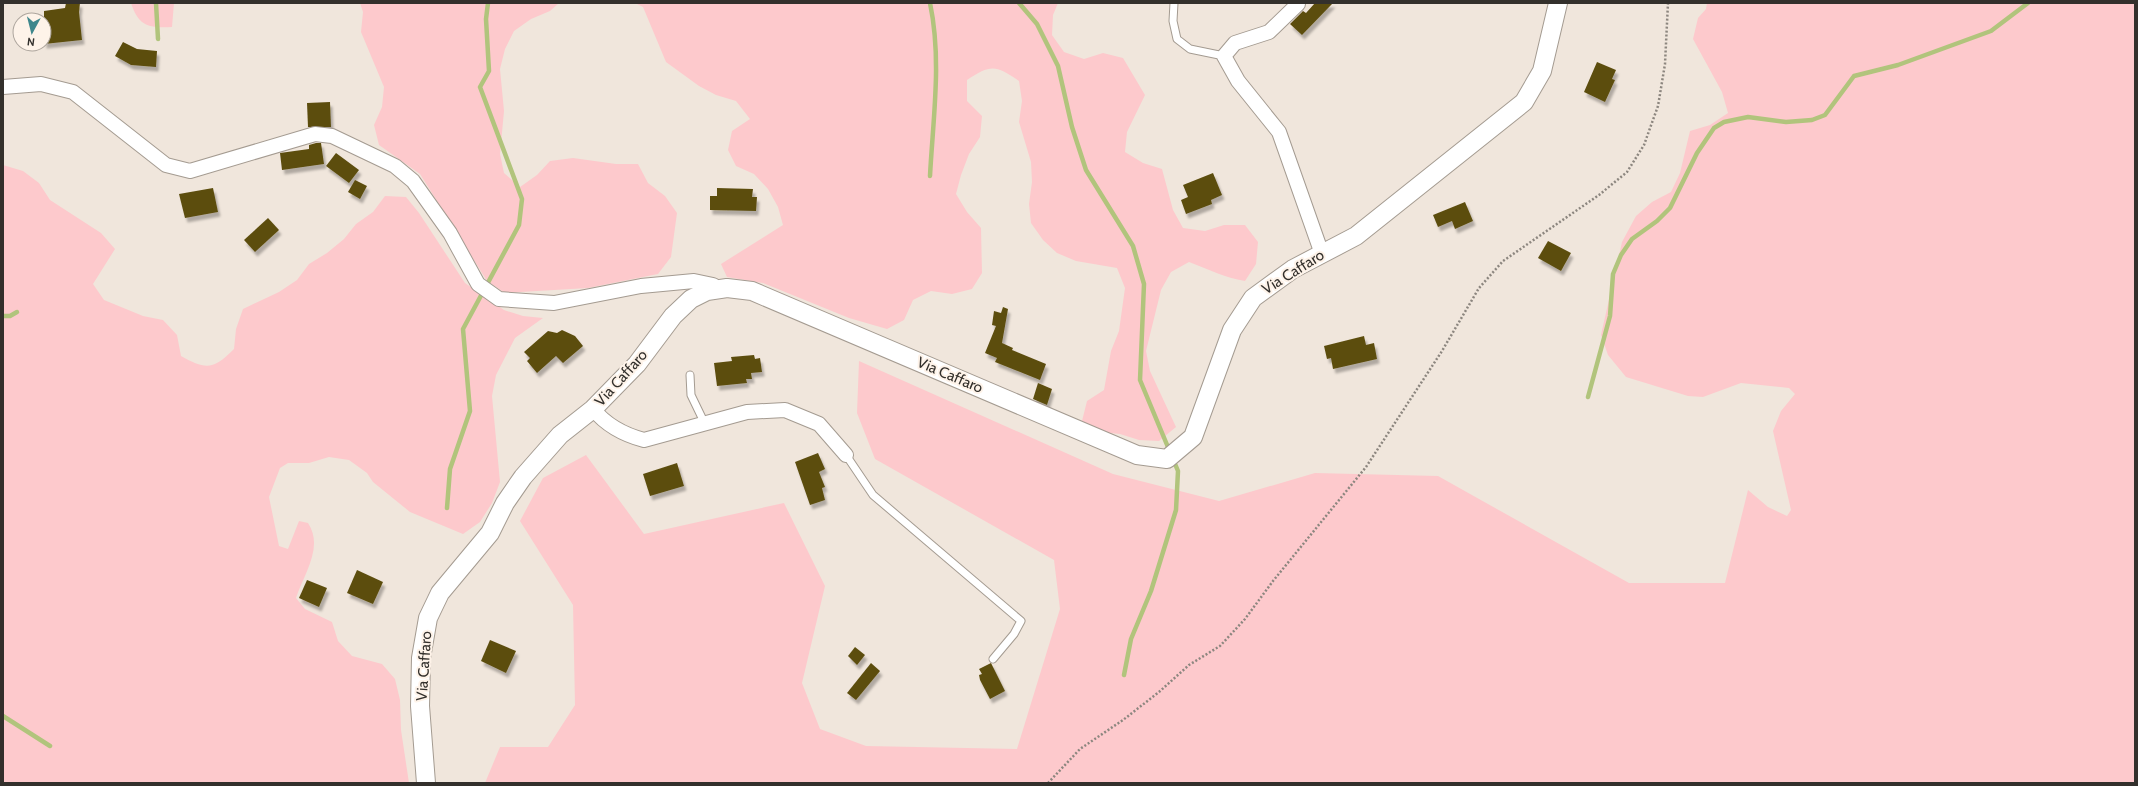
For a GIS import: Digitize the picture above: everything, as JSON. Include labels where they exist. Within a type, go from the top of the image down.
[{"type":"street","name":"Via Caffaro","points":[[426,783],[420,706],[421,658],[428,618],[440,593],[490,534],[505,503],[523,477],[560,435],[593,409],[637,364],[673,316],[691,299],[707,292],[727,288],[752,291],[1137,455],[1167,459],[1193,437],[1232,330],[1253,298],[1293,269],[1356,236],[1524,102],[1542,71],[1558,3]]},
{"type":"street","points":[[1298,4],[1268,32],[1234,44],[1224,56],[1238,81],[1279,132],[1322,254]]},
{"type":"street","points":[[3,87],[41,84],[73,92],[166,165],[190,170],[315,134],[332,136],[395,166],[413,181],[450,233],[478,284],[499,298],[554,303],[641,286],[694,281],[713,285],[720,290]]},
{"type":"street","points":[[593,409],[609,424],[632,437],[644,440],[657,438],[704,422],[747,412],[784,410],[819,424],[846,455]]},
{"type":"lane","points":[[1174,3],[1173,20],[1177,39],[1190,49],[1224,56]]},
{"type":"lane","points":[[690,375],[692,395],[704,422]]},
{"type":"lane","points":[[846,455],[873,495],[1021,621],[1014,634],[993,659]]},
{"type":"path","points":[[1048,783],[1080,749],[1123,720],[1159,692],[1189,665],[1220,646],[1245,619],[1273,581],[1366,467],[1442,351],[1479,288],[1503,262],[1598,195],[1627,172],[1644,145],[1658,106],[1665,64],[1668,3]]},
{"type":"shaded area","points":[[131,3],[174,3],[172,27],[157,27],[146,24],[138,17]]},
{"type":"shaded area","points":[[360,3],[559,3],[550,11],[531,19],[514,31],[505,49],[500,69],[504,111],[500,154],[504,173],[520,187],[537,175],[550,161],[573,158],[616,164],[638,164],[648,183],[665,196],[677,213],[671,257],[658,274],[588,288],[505,293],[487,281],[420,174],[379,145],[374,125],[382,107],[384,87],[361,32],[363,12]]},
{"type":"shaded area","points":[[635,3],[1058,3],[1053,15],[1052,35],[1064,52],[1084,59],[1103,53],[1123,58],[1145,95],[1127,132],[1125,152],[1143,163],[1162,169],[1173,210],[1183,228],[1205,231],[1224,225],[1245,225],[1258,242],[1256,264],[1245,281],[1224,276],[1189,262],[1171,272],[1161,290],[1146,351],[1150,371],[1176,427],[1159,441],[1139,440],[1120,434],[1100,432],[1082,421],[1087,401],[1104,390],[1111,351],[1119,331],[1125,288],[1117,268],[1076,261],[1057,253],[1043,240],[1031,223],[1029,204],[1032,182],[1031,162],[1019,122],[1022,101],[1019,81],[999,69],[993,68],[982,71],[967,80],[967,101],[982,116],[980,137],[969,154],[956,194],[967,212],[981,228],[982,273],[972,289],[952,294],[931,291],[913,300],[904,320],[887,329],[849,318],[763,283],[727,277],[721,264],[783,225],[778,207],[768,189],[754,174],[736,166],[728,150],[732,131],[750,119],[736,101],[716,95],[699,86],[666,62],[643,7]]},
{"type":"shaded area","points":[[1707,3],[2135,3],[2135,783],[485,783],[500,747],[548,747],[575,705],[573,605],[520,521],[543,478],[586,455],[644,534],[784,503],[825,586],[802,683],[820,729],[866,746],[1017,749],[1060,609],[1054,560],[875,459],[857,413],[859,361],[1113,474],[1219,501],[1315,473],[1438,476],[1629,583],[1725,583],[1748,490],[1768,507],[1787,516],[1791,510],[1773,431],[1781,411],[1795,394],[1789,388],[1741,383],[1703,397],[1688,396],[1626,377],[1608,355],[1601,335],[1622,242],[1636,216],[1652,202],[1671,192],[1680,173],[1690,131],[1710,125],[1728,113],[1722,92],[1693,39],[1698,18],[1706,9]]},
{"type":"shaded area","points":[[3,165],[23,171],[39,183],[50,200],[101,233],[115,249],[93,284],[104,300],[143,316],[163,320],[177,335],[181,356],[197,364],[209,366],[227,356],[234,349],[236,329],[243,309],[279,292],[297,280],[309,264],[327,253],[344,239],[356,224],[373,212],[385,196],[406,197],[419,213],[465,283],[504,310],[523,316],[543,318],[515,338],[496,375],[492,396],[500,482],[492,503],[480,522],[463,534],[410,512],[373,482],[367,473],[349,460],[329,457],[309,463],[288,463],[280,468],[269,497],[279,546],[288,549],[299,521],[308,523],[312,532],[314,541],[311,560],[296,598],[305,609],[332,622],[338,641],[352,656],[382,664],[395,679],[400,700],[401,730],[409,783],[3,783]]},
{"type":"building","points":[[66,3],[80,3],[79,12],[82,40],[52,43],[52,12],[44,11],[65,8]]},
{"type":"building","points":[[1315,3],[1333,3],[1302,35],[1290,24],[1303,11],[1306,13]]},
{"type":"building","points":[[123,42],[137,49],[157,51],[156,67],[131,65],[115,56]]},
{"type":"building","points":[[1597,62],[1616,70],[1612,79],[1615,80],[1605,102],[1584,92]]},
{"type":"building","points":[[330,102],[331,127],[308,127],[307,103]]},
{"type":"building","points":[[321,143],[324,164],[282,170],[280,153],[309,149],[309,145]]},
{"type":"building","points":[[336,153],[359,170],[349,183],[326,166]]},
{"type":"building","points":[[1213,173],[1222,195],[1211,200],[1212,204],[1186,214],[1181,200],[1188,197],[1183,185]]},
{"type":"building","points":[[355,180],[367,186],[360,199],[348,192]]},
{"type":"building","points":[[213,188],[218,212],[185,218],[179,194]]},
{"type":"building","points":[[717,188],[753,189],[752,197],[757,197],[756,211],[710,210],[710,196],[717,196]]},
{"type":"building","points":[[1465,202],[1473,221],[1455,229],[1452,221],[1438,227],[1433,215]]},
{"type":"building","points":[[268,218],[279,230],[255,252],[244,240]]},
{"type":"building","points":[[1548,241],[1571,253],[1561,271],[1538,258]]},
{"type":"building","points":[[1003,307],[1008,309],[1002,343],[1013,348],[1012,350],[1046,364],[1040,380],[995,362],[997,358],[985,353],[996,326],[992,325],[994,311],[1001,313]]},
{"type":"building","points":[[562,330],[575,336],[583,346],[563,363],[556,356],[537,373],[527,361],[530,358],[524,352],[548,331],[557,333]]},
{"type":"building","points":[[1364,336],[1366,345],[1374,343],[1377,359],[1333,369],[1331,358],[1327,359],[1324,346]]},
{"type":"building","points":[[754,355],[755,359],[760,358],[762,372],[751,373],[752,379],[746,379],[747,383],[717,386],[714,363],[732,361],[731,357]]},
{"type":"building","points":[[1038,383],[1052,389],[1047,405],[1033,399]]},
{"type":"building","points":[[818,453],[825,469],[819,472],[825,487],[822,488],[825,500],[810,505],[795,462]]},
{"type":"building","points":[[677,463],[684,486],[650,496],[643,474]]},
{"type":"building","points":[[357,570],[383,582],[373,604],[347,593]]},
{"type":"building","points":[[307,580],[327,588],[319,607],[299,598]]},
{"type":"building","points":[[490,640],[516,651],[506,673],[481,661]]},
{"type":"building","points":[[855,647],[865,655],[857,665],[848,656]]},
{"type":"building","points":[[871,663],[880,671],[856,700],[847,693]]},
{"type":"building","points":[[991,663],[1005,691],[990,699],[980,680],[979,675],[982,674],[979,669]]},
{"type":"waterway","points":[[156,3],[158,39]]},
{"type":"waterway","points":[[447,508],[450,469],[470,411],[463,329],[519,225],[522,199],[480,87],[489,71],[486,19],[488,3]]},
{"type":"waterway","points":[[930,3],[934,24],[936,67],[936,89],[930,176]]},
{"type":"waterway","points":[[1019,3],[1037,24],[1058,66],[1072,127],[1086,170],[1133,246],[1144,284],[1140,380],[1170,452]]},
{"type":"waterway","points":[[1588,397],[1610,316],[1613,274],[1621,255],[1632,239],[1657,221],[1670,208],[1697,153],[1714,128],[1724,122],[1748,117],[1786,122],[1812,120],[1825,115],[1854,76],[1898,65],[1991,31],[2028,3]]},
{"type":"waterway","points":[[3,316],[10,316],[17,312]]},
{"type":"waterway","points":[[1124,675],[1131,639],[1151,591],[1176,510],[1178,471],[1173,459]]},
{"type":"waterway","points":[[3,716],[50,746]]}]
